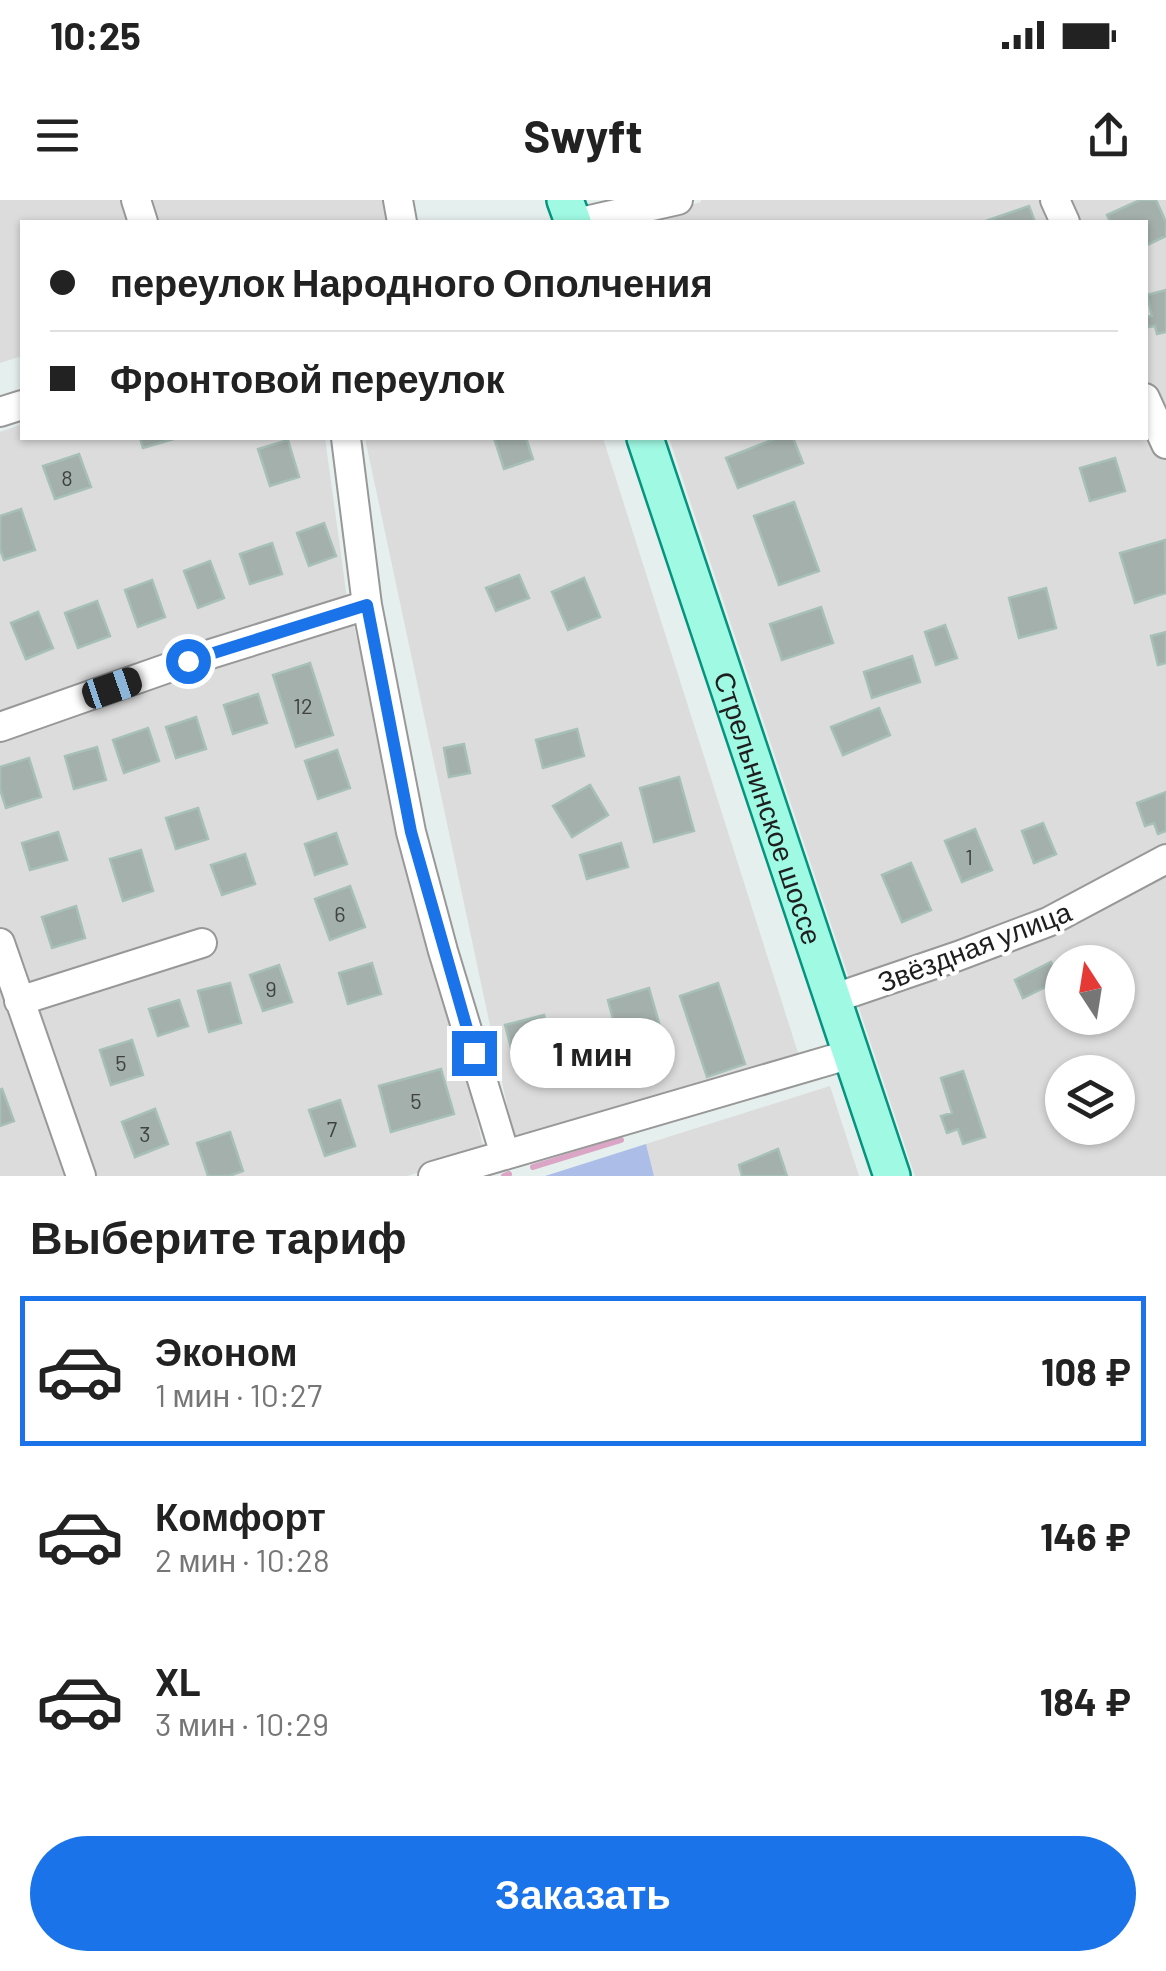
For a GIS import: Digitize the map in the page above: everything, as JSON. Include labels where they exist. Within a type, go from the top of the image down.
[{"type":"main road","name":"Стрельнинское шоссе","points":[[645,440],[892,1176]]},
{"type":"street","points":[[572,213],[678,200]]},
{"type":"street","points":[[1148,405],[1166,444]]},
{"type":"street","points":[[346,440],[367,605],[411,832],[443,952],[514,1161]]},
{"type":"street","points":[[0,727],[188,661],[367,605]]},
{"type":"street","name":"Звёздная улица","points":[[832,999],[1048,922],[1166,859]]},
{"type":"street","points":[[0,942],[80,1176]]},
{"type":"street","points":[[19,1001],[202,944]]},
{"type":"street","points":[[433,1176],[514,1161],[851,1054]]},
{"type":"shaded area","points":[[0,200],[384,200],[388,220],[20,220],[20,357],[0,363]]},
{"type":"shaded area","points":[[701,200],[1166,200],[1166,1176],[915,1176],[670,440],[1148,440],[1148,220],[647,220]]},
{"type":"shaded area","points":[[20,425],[20,440],[325,440],[347,599],[485,1153],[407,1176],[0,1176],[0,432]]},
{"type":"shaded area","points":[[365,440],[604,440],[798,1053],[514,1138]]},
{"type":"shaded area","points":[[830,1086],[859,1176],[654,1176],[646,1144]]},
{"type":"shaded area","points":[[646,1144],[654,1176],[545,1176]]},
{"type":"building","points":[[1140,200],[1156,200],[1166,222],[1166,236],[1148,245],[1148,220],[1109,220],[1107,215]]},
{"type":"building","points":[[1029,206],[1034,220],[989,220]]},
{"type":"building","points":[[1166,290],[1166,332],[1157,334],[1155,326],[1148,327],[1148,317],[1152,316],[1148,295]]},
{"type":"building","points":[[141,440],[170,440],[143,448]]},
{"type":"building","points":[[288,440],[299,477],[270,486],[258,449]]},
{"type":"building","points":[[495,440],[527,440],[533,459],[504,469]]},
{"type":"building","points":[[772,440],[794,440],[803,463],[738,488],[726,458]]},
{"type":"building","points":[[79,454],[91,487],[55,499],[43,466]]},
{"type":"building","points":[[1115,458],[1125,491],[1090,501],[1080,468]]},
{"type":"building","points":[[794,502],[819,571],[779,585],[754,516]]},
{"type":"building","points":[[21,509],[35,550],[4,560],[0,516]]},
{"type":"building","points":[[324,523],[336,556],[309,566],[297,533]]},
{"type":"building","points":[[1165,540],[1166,593],[1135,603],[1120,553]]},
{"type":"building","points":[[272,543],[282,574],[250,584],[240,554]]},
{"type":"building","points":[[210,561],[224,598],[198,608],[184,571]]},
{"type":"building","points":[[519,575],[529,598],[496,611],[486,588]]},
{"type":"building","points":[[584,578],[600,617],[568,630],[552,592]]},
{"type":"building","points":[[152,580],[165,617],[138,627],[125,590]]},
{"type":"building","points":[[1046,588],[1056,628],[1019,638],[1009,598]]},
{"type":"building","points":[[97,601],[110,636],[78,648],[65,613]]},
{"type":"building","points":[[821,607],[833,643],[782,660],[770,624]]},
{"type":"building","points":[[38,612],[53,648],[26,659],[11,623]]},
{"type":"building","points":[[945,625],[957,658],[936,665],[925,632]]},
{"type":"building","points":[[1166,632],[1166,663],[1158,665],[1151,636]]},
{"type":"building","points":[[912,656],[920,682],[872,698],[864,672]]},
{"type":"building","points":[[310,663],[333,735],[296,747],[273,675]]},
{"type":"building","points":[[258,694],[267,723],[233,734],[224,705]]},
{"type":"building","points":[[879,708],[890,735],[843,755],[831,727]]},
{"type":"building","points":[[196,717],[206,749],[176,758],[166,727]]},
{"type":"building","points":[[148,728],[159,761],[124,773],[113,740]]},
{"type":"building","points":[[577,729],[584,756],[543,768],[536,740]]},
{"type":"building","points":[[464,744],[470,773],[449,777],[444,748]]},
{"type":"building","points":[[97,747],[106,780],[74,789],[65,756]]},
{"type":"building","points":[[337,750],[350,788],[318,799],[305,761]]},
{"type":"building","points":[[29,758],[41,797],[6,808],[0,789],[0,767]]},
{"type":"building","points":[[679,777],[694,831],[654,842],[640,788]]},
{"type":"building","points":[[590,785],[608,815],[572,837],[553,806]]},
{"type":"building","points":[[1166,792],[1166,831],[1158,834],[1154,823],[1145,826],[1137,803]]},
{"type":"building","points":[[198,808],[208,839],[176,849],[166,818]]},
{"type":"building","points":[[1043,823],[1056,854],[1034,863],[1022,831]]},
{"type":"building","points":[[975,829],[992,870],[962,882],[945,841]]},
{"type":"building","points":[[58,832],[67,860],[30,870],[22,843]]},
{"type":"building","points":[[336,833],[347,864],[315,875],[305,844]]},
{"type":"building","points":[[621,843],[628,867],[587,879],[580,855]]},
{"type":"building","points":[[141,850],[153,891],[123,901],[110,859]]},
{"type":"building","points":[[245,854],[255,884],[222,895],[211,865]]},
{"type":"building","points":[[911,863],[931,910],[902,922],[882,875]]},
{"type":"building","points":[[350,886],[365,927],[330,940],[315,899]]},
{"type":"building","points":[[76,906],[85,938],[52,948],[42,917]]},
{"type":"building","points":[[372,963],[381,994],[348,1004],[339,973]]},
{"type":"building","points":[[279,965],[292,1002],[263,1011],[250,975]]},
{"type":"building","points":[[1045,965],[1045,987],[1023,998],[1015,980]]},
{"type":"building","points":[[230,983],[241,1023],[209,1032],[198,991]]},
{"type":"building","points":[[718,983],[745,1064],[707,1077],[680,996]]},
{"type":"building","points":[[649,988],[661,1030],[619,1042],[608,1000]]},
{"type":"building","points":[[179,1000],[188,1026],[158,1036],[149,1009]]},
{"type":"building","points":[[544,1015],[554,1053],[515,1063],[505,1025]]},
{"type":"building","points":[[132,1040],[143,1075],[111,1085],[100,1050]]},
{"type":"building","points":[[441,1069],[454,1114],[391,1132],[379,1086]]},
{"type":"building","points":[[963,1071],[985,1137],[963,1144],[958,1129],[947,1133],[941,1116],[952,1113],[941,1078]]},
{"type":"building","points":[[0,1090],[14,1121],[0,1126]]},
{"type":"building","points":[[340,1100],[355,1146],[325,1156],[309,1110]]},
{"type":"building","points":[[155,1109],[168,1144],[135,1157],[122,1122]]},
{"type":"building","points":[[230,1132],[243,1171],[208,1176],[197,1143]]},
{"type":"building","points":[[778,1149],[787,1176],[742,1176],[739,1165]]},
{"type":"waterway","points":[[533,1167],[621,1140]]},
{"type":"waterway","points":[[504,1176],[509,1174]]},
{"type":"route","points":[[188,661],[367,605],[411,832],[474,1053]]}]
